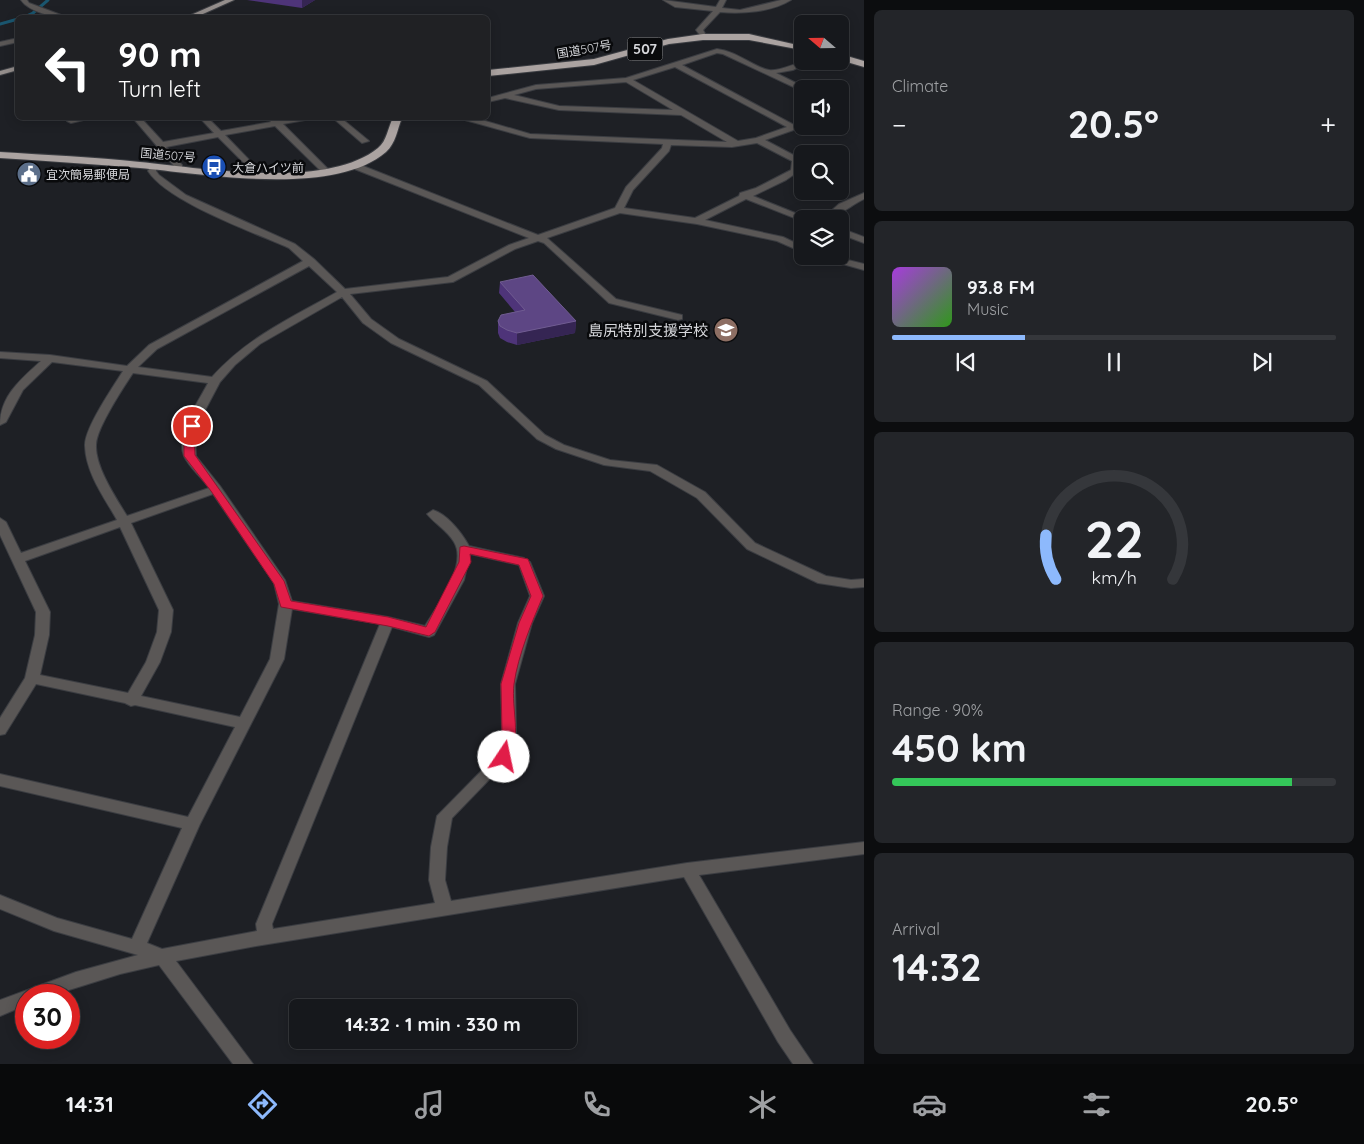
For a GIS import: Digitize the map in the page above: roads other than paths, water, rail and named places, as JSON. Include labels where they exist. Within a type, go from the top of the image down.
[{"type":"highway","name":"国道507号","points":[[490,73],[594,62],[668,42],[703,36],[749,37],[794,46]]},
{"type":"highway","points":[[849,60],[864,64]]},
{"type":"highway","name":"国道507号","points":[[0,154],[249,174],[300,175],[355,166],[375,156],[388,144],[396,120]]},
{"type":"main road","points":[[194,15],[231,0]]},
{"type":"main road","points":[[0,73],[15,69]]},
{"type":"street","points":[[666,0],[675,5],[718,10],[754,10],[788,0]]},
{"type":"street","points":[[703,36],[699,30],[718,10],[723,0]]},
{"type":"street","points":[[26,2],[58,15]]},
{"type":"street","points":[[0,44],[15,41]]},
{"type":"street","points":[[490,99],[536,87],[627,80],[717,51],[725,52],[794,84]]},
{"type":"street","points":[[675,64],[794,124]]},
{"type":"street","points":[[770,72],[794,66]]},
{"type":"street","points":[[627,80],[736,144]]},
{"type":"street","points":[[503,95],[559,108],[684,113]]},
{"type":"street","points":[[139,120],[162,144],[178,165],[178,169]]},
{"type":"street","points":[[206,120],[251,166],[249,174]]},
{"type":"street","points":[[162,144],[220,134],[274,120],[327,172]]},
{"type":"street","points":[[340,120],[365,141]]},
{"type":"street","points":[[475,120],[530,136],[736,144],[758,140],[794,127]]},
{"type":"street","points":[[697,222],[717,208],[782,179],[795,170],[796,160],[758,140]]},
{"type":"street","points":[[619,210],[629,189],[666,149],[668,142]]},
{"type":"street","points":[[355,166],[547,242],[613,301],[678,317]]},
{"type":"street","points":[[154,167],[152,171],[156,177],[183,197],[292,246],[311,261],[343,292],[367,321],[395,341],[483,383],[541,437],[560,447],[608,463],[653,468],[701,495],[751,546],[823,580],[851,584],[864,583]]},
{"type":"street","points":[[743,195],[794,214]]},
{"type":"street","points":[[837,210],[864,196]]},
{"type":"street","points":[[137,947],[192,824],[242,723],[277,659],[286,604],[280,584],[216,489],[190,456],[189,437],[196,416],[215,382],[231,363],[256,342],[343,292],[450,280],[512,247],[619,210],[697,222],[780,239],[794,245]]},
{"type":"street","points":[[849,234],[864,240]]},
{"type":"street","points":[[131,700],[154,662],[164,632],[166,610],[123,520],[98,477],[90,445],[101,416],[129,370],[153,348],[169,337],[311,261]]},
{"type":"street","points":[[849,263],[864,267]]},
{"type":"street","points":[[0,355],[50,358],[215,382]]},
{"type":"street","points":[[0,422],[18,388],[50,358]]},
{"type":"street","points":[[17,559],[123,520],[216,489]]},
{"type":"street","points":[[286,604],[388,622],[429,632],[465,562],[464,550],[447,526],[432,514]]},
{"type":"street","points":[[0,522],[43,612],[42,635],[32,678],[3,722]]},
{"type":"street","points":[[445,909],[438,880],[439,847],[445,816],[504,757],[509,732],[508,684],[525,623],[537,596],[524,562],[464,550]]},
{"type":"street","points":[[266,938],[264,924],[388,622]]},
{"type":"street","points":[[32,678],[242,723]]},
{"type":"street","points":[[0,780],[192,824]]},
{"type":"street","points":[[60,984],[76,978],[163,957],[266,938],[766,858],[864,848]]},
{"type":"street","points":[[689,871],[784,1036],[804,1064]]},
{"type":"street","points":[[0,902],[54,924],[137,947],[163,957],[244,1064]]},
{"type":"street","points":[[0,1008],[15,1002]]},
{"type":"waterway","points":[[29,15],[48,0]]},
{"type":"waterway","points":[[0,24],[15,20]]},
{"type":"place","name":"大倉ハイツ前","points":[[214,167]]},
{"type":"place","name":"宜次簡易郵便局","points":[[29,174]]},
{"type":"place","name":"島尻特別支援学校","points":[[726,330]]}]
